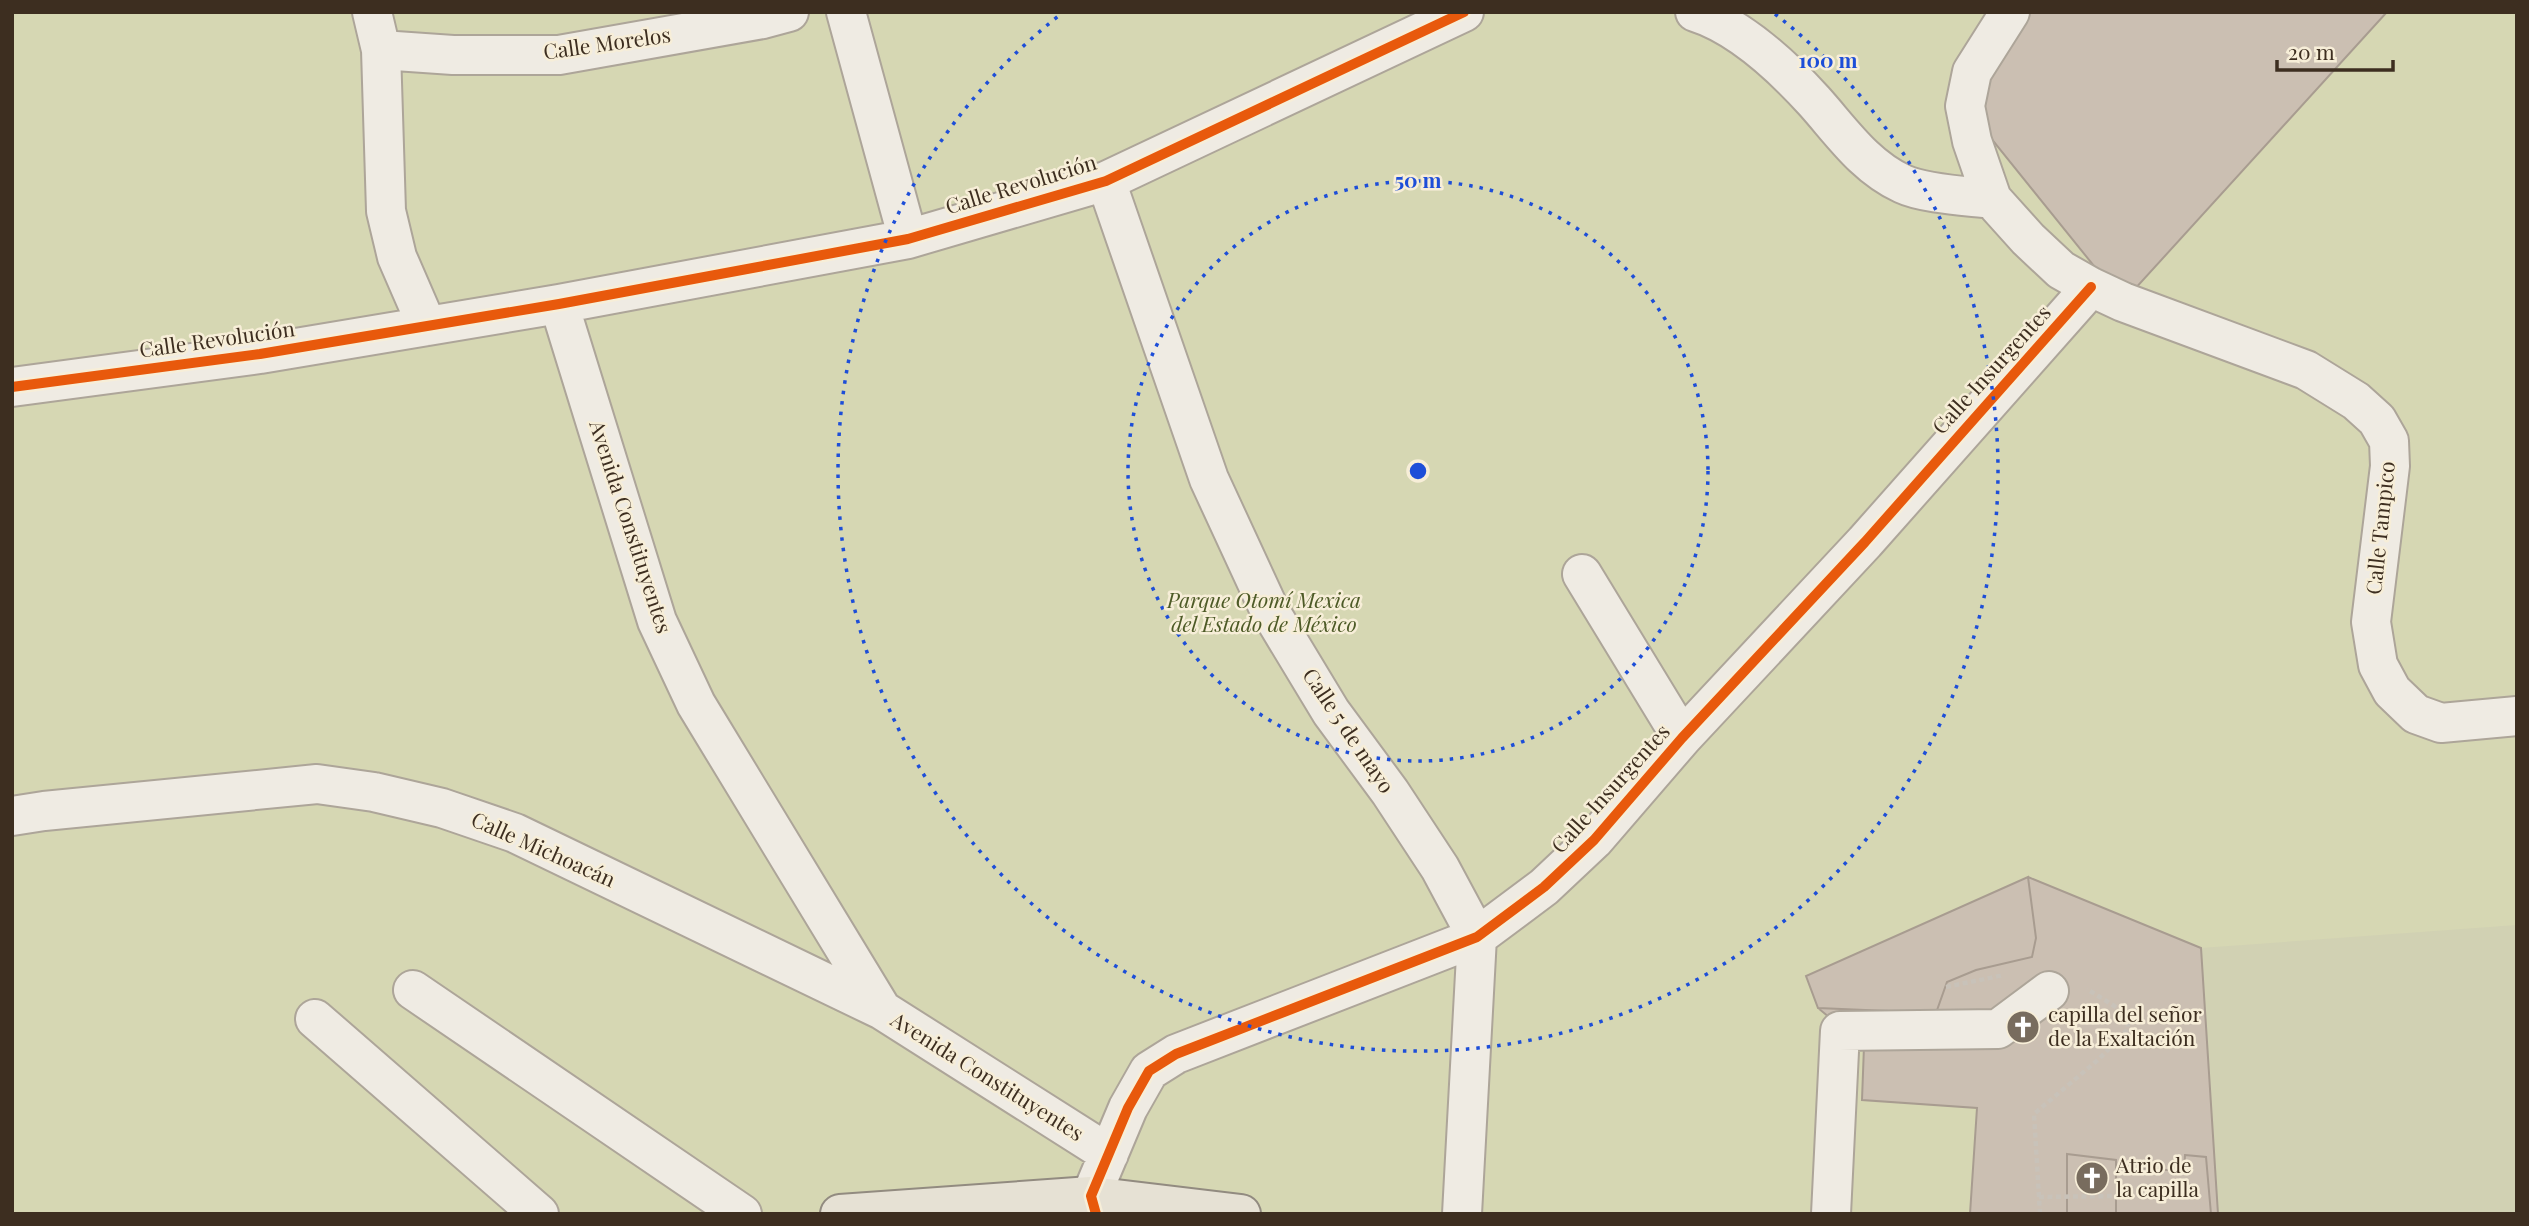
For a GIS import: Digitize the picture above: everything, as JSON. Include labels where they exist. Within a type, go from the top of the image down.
[{"type":"main road","points":[[840,1214],[1093,1205],[1241,1214]]},
{"type":"street","points":[[372,12],[381,50],[386,211],[397,257],[427,326],[559,304]]},
{"type":"street","name":"Calle Morelos","points":[[381,50],[453,55],[559,55],[763,19],[789,12]]},
{"type":"street","points":[[846,12],[908,239]]},
{"type":"street","name":"Calle Revolución","points":[[559,304],[908,239],[1106,181],[1464,12]]},
{"type":"street","points":[[2010,12],[1972,72],[1965,106],[1972,141],[1992,199],[2061,270],[2091,287]]},
{"type":"street","points":[[1707,14],[1754,45],[1811,98],[1865,159],[1904,185],[1992,199]]},
{"type":"street","name":"Calle 5 de mayo","points":[[1106,181],[1209,479],[1269,611],[1331,712],[1390,792],[1440,868],[1477,937]]},
{"type":"street","name":"Calle Insurgentes","points":[[1093,1205],[1109,1154],[1128,1108],[1149,1071],[1176,1054],[1477,937],[1544,887],[1594,840],[1682,738],[1865,542],[2091,287]]},
{"type":"street","name":"Calle Tampico","points":[[2091,287],[2123,302],[2306,370],[2356,401],[2377,421],[2389,441],[2390,466],[2371,622],[2378,666],[2392,691],[2416,714],[2441,723],[2517,716]]},
{"type":"street","name":"Avenida Constituyentes","points":[[559,304],[657,621],[696,704],[882,1010],[1109,1154]]},
{"type":"street","name":"Calle Revolución","points":[[12,387],[260,354],[427,326]]},
{"type":"street","points":[[1582,574],[1682,738]]},
{"type":"street","name":"Calle Michoacán","points":[[12,816],[317,784],[374,792],[442,808],[515,833],[882,1010]]},
{"type":"street","points":[[1461,1214],[1477,937]]},
{"type":"street","points":[[1832,1214],[1840,1031],[1998,1030],[2064,987]]},
{"type":"street","points":[[413,990],[742,1214]]},
{"type":"street","points":[[315,1019],[539,1214]]},
{"type":"path","points":[[1946,986],[2009,973]]},
{"type":"path","points":[[2040,1214],[2035,1114],[2099,1059],[2128,1029],[2127,1014],[2064,987]]},
{"type":"path","points":[[2039,1197],[2116,1196]]},
{"type":"green space","name":"Parque Otomí Mexica del Estado de México","points":[[12,12],[2517,12],[2517,1214],[12,1214]]},
{"type":"green space","points":[[2517,925],[2517,1214],[2218,1214],[2201,948]]},
{"type":"building","points":[[2020,12],[2387,12],[2123,302],[1965,106]]},
{"type":"building","name":"capilla del señor de la Exaltación","points":[[2028,877],[2201,948],[2218,1214],[1970,1214],[1977,1108],[1862,1100],[1864,1046],[1818,1008],[1806,976]]},
{"type":"building","points":[[2028,877],[2036,938],[2032,957],[1976,970],[1947,982],[1936,1013],[1818,1008],[1806,976]]},
{"type":"building","name":"Atrio de la capilla","points":[[2067,1154],[2116,1160],[2116,1214],[2067,1214]]},
{"type":"building","points":[[2185,1155],[2206,1157],[2211,1214],[2116,1214],[2116,1167],[2184,1171]]},
{"type":"cycle path","points":[[12,387],[260,354],[559,304],[908,239],[1106,181],[1464,12]]},
{"type":"cycle path","points":[[1096,1214],[1091,1196],[1128,1108],[1149,1071],[1176,1054],[1477,937],[1544,887],[1594,840],[1682,738],[1865,542],[2091,287]]},
{"type":"place","name":"capilla del señor de la Exaltación","points":[[2023,1027]]},
{"type":"place","name":"Atrio de la capilla","points":[[2092,1178]]}]
